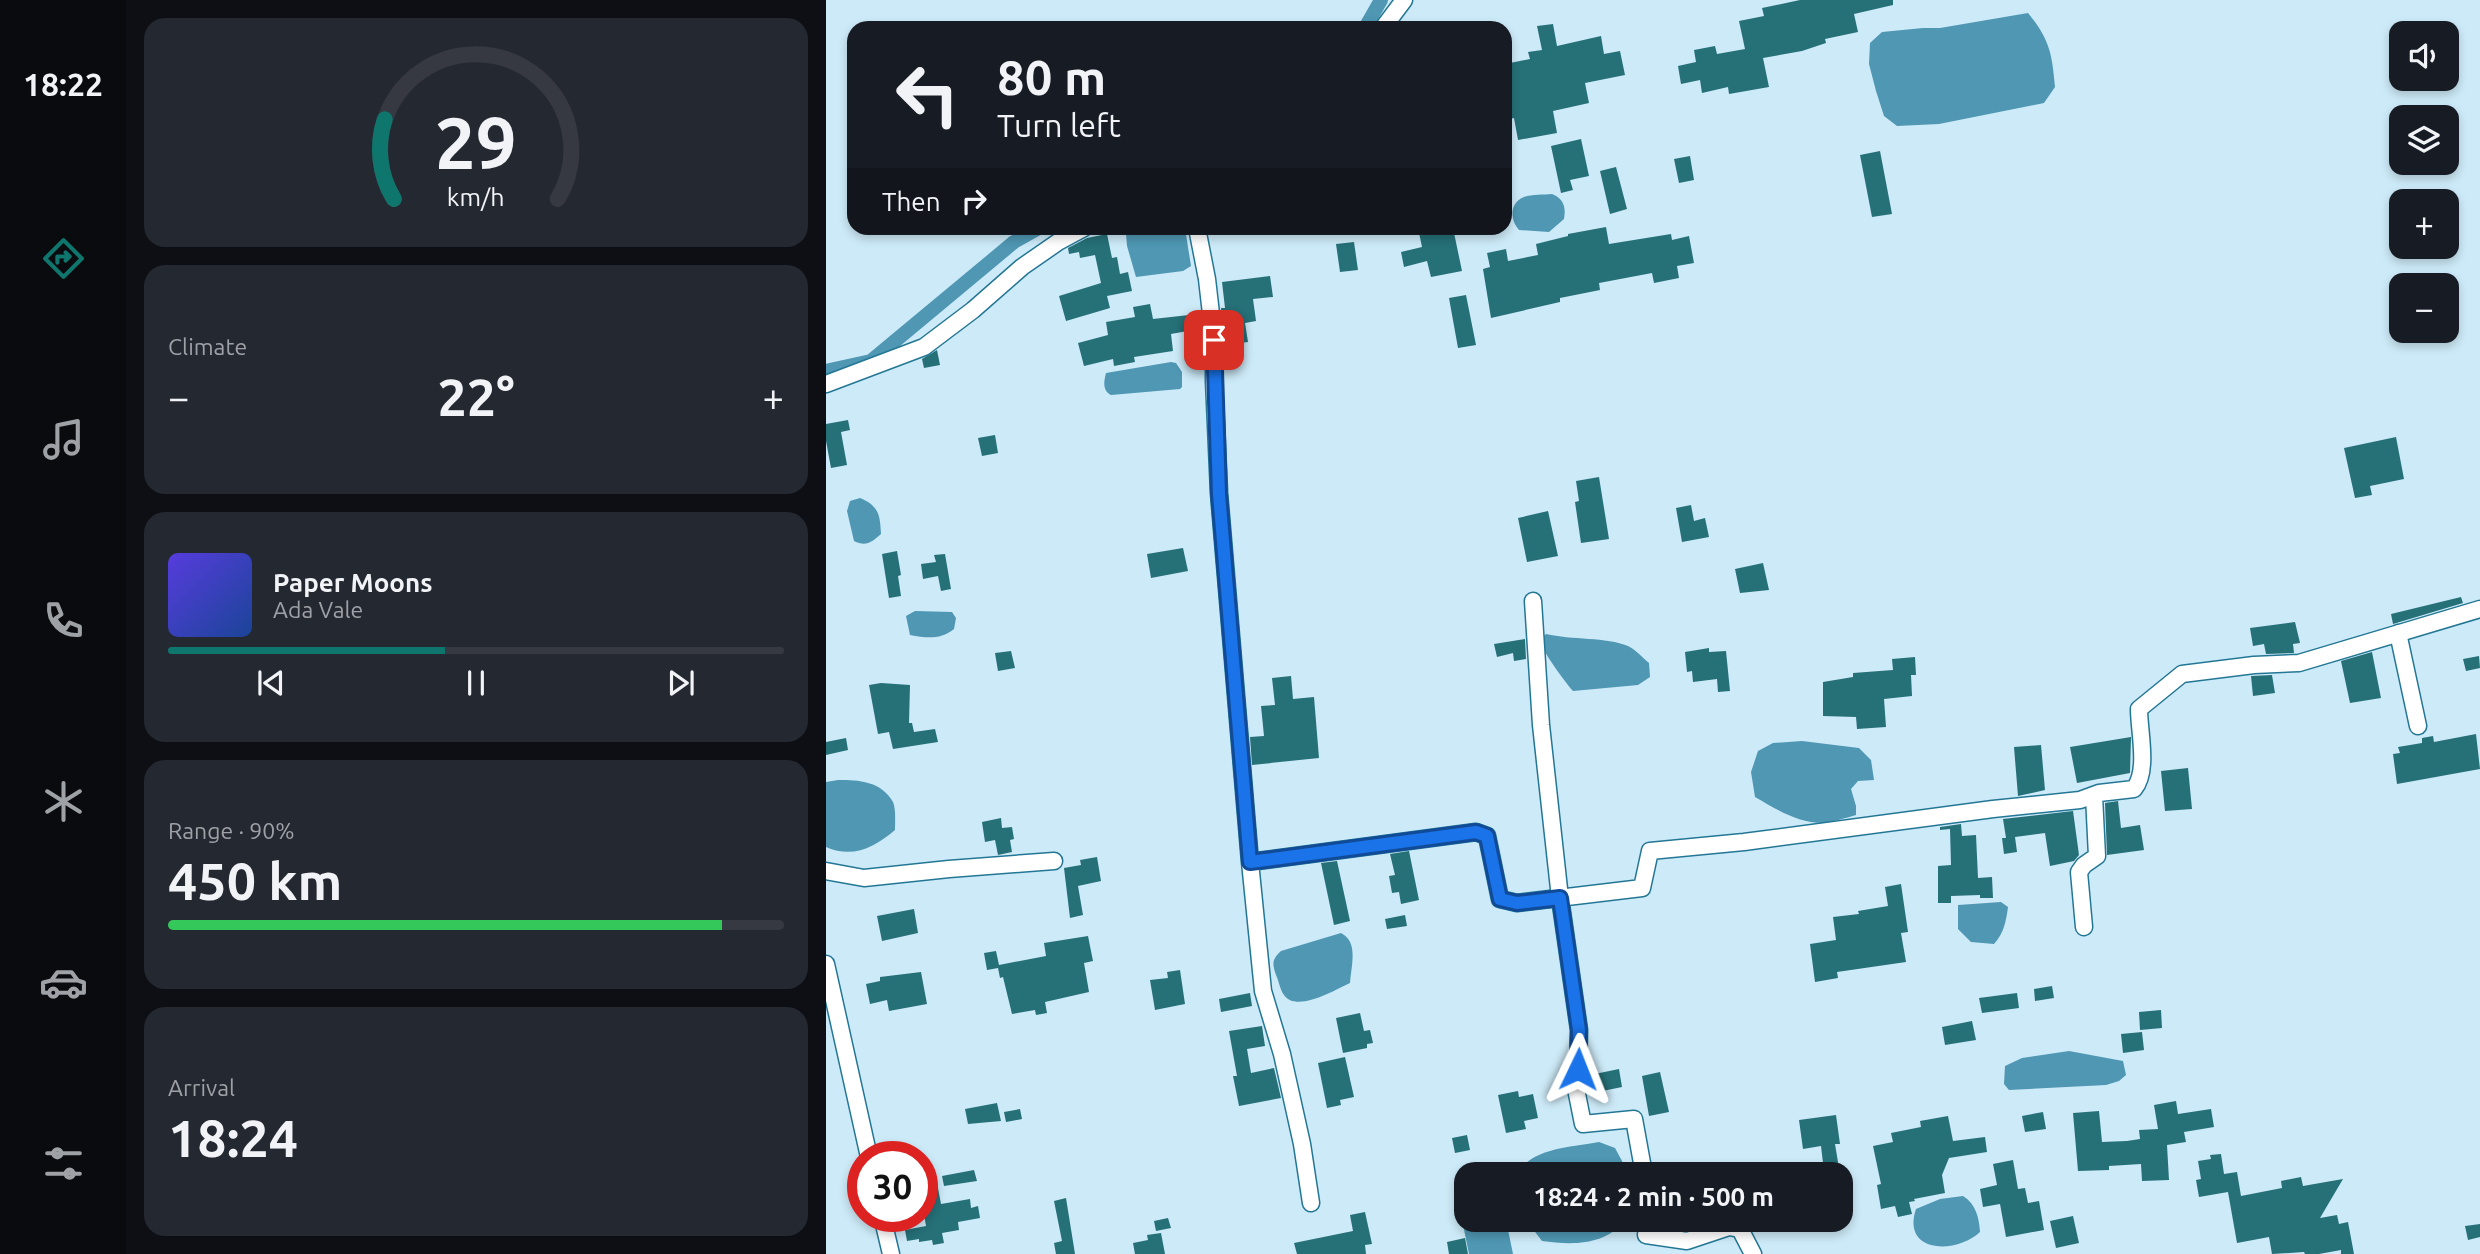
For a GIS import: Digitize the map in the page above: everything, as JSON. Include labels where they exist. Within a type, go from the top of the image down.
[{"type":"street","points":[[1388,21],[1404,0]]},
{"type":"street","points":[[826,384],[924,347],[973,310],[1021,267],[1071,235]]},
{"type":"street","points":[[1198,235],[1214,340],[1219,494],[1263,991],[1282,1054],[1302,1144],[1311,1203]]},
{"type":"street","points":[[1533,601],[1541,725],[1560,898],[1579,1030],[1578,1069],[1573,1074],[1583,1124],[1634,1119],[1642,1162]]},
{"type":"street","points":[[1250,862],[1476,832],[1487,836],[1500,899],[1517,903],[1642,888],[1650,851],[1744,842],[2080,800],[2099,793],[2134,789],[2141,781],[2143,767],[2139,709],[2182,674],[2254,665],[2299,663],[2480,609]]},
{"type":"street","points":[[2398,633],[2418,726]]},
{"type":"street","points":[[2084,927],[2078,873],[2097,856],[2094,796]]},
{"type":"street","points":[[826,871],[864,878],[1055,861]]},
{"type":"street","points":[[826,964],[865,1141]]},
{"type":"street","points":[[1646,1232],[1646,1236],[1687,1241],[1729,1227],[1740,1229],[1753,1254]]},
{"type":"street","points":[[886,1232],[891,1254]]},
{"type":"street","points":[[1664,1232],[1667,1238]]},
{"type":"water","points":[[2028,13],[2049,48],[2053,65],[2055,87],[2044,103],[1939,124],[1897,126],[1884,116],[1869,64],[1870,43],[1882,32],[1940,28]]},
{"type":"water","points":[[1552,194],[1563,204],[1564,219],[1549,232],[1519,230],[1512,212],[1516,203],[1527,196]]},
{"type":"water","points":[[1126,235],[1186,235],[1191,266],[1183,271],[1136,277]]},
{"type":"water","points":[[1176,363],[1182,372],[1180,389],[1111,395],[1105,388],[1106,373]]},
{"type":"water","points":[[860,498],[875,508],[880,521],[881,534],[865,544],[854,541],[847,511],[850,501]]},
{"type":"water","points":[[915,611],[952,612],[956,618],[954,629],[933,637],[910,635],[906,616]]},
{"type":"water","points":[[1546,634],[1610,641],[1628,646],[1649,663],[1650,677],[1638,685],[1573,691],[1541,645],[1540,640]]},
{"type":"water","points":[[1802,741],[1859,748],[1871,760],[1874,780],[1858,781],[1851,789],[1856,815],[1823,823],[1804,821],[1755,797],[1751,772],[1758,751],[1773,743]]},
{"type":"water","points":[[838,780],[869,783],[888,795],[894,805],[895,830],[880,842],[863,849],[845,852],[826,847],[826,782]]},
{"type":"water","points":[[2001,902],[2008,907],[2002,931],[1994,944],[1971,942],[1958,929],[1958,905]]},
{"type":"water","points":[[1341,933],[1347,937],[1352,948],[1350,983],[1306,1001],[1290,1000],[1283,993],[1275,971],[1276,957],[1281,951]]},
{"type":"water","points":[[2069,1051],[2123,1061],[2126,1075],[2119,1081],[2106,1085],[2009,1090],[2004,1084],[2005,1066],[2022,1058]]},
{"type":"water","points":[[1599,1142],[1615,1148],[1623,1162],[1528,1162],[1542,1154],[1565,1147]]},
{"type":"water","points":[[1963,1196],[1976,1212],[1980,1232],[1958,1244],[1946,1246],[1934,1246],[1916,1235],[1916,1209],[1940,1199]]},
{"type":"water","points":[[1465,1232],[1508,1232],[1513,1254],[1469,1254]]},
{"type":"water","points":[[1535,1232],[1612,1232],[1587,1242],[1542,1241]]},
{"type":"building","points":[[1800,0],[1893,0],[1893,5],[1854,14],[1858,32],[1825,39],[1826,43],[1802,51],[1763,58],[1769,87],[1729,94],[1728,87],[1702,93],[1700,80],[1681,84],[1678,66],[1696,62],[1694,50],[1715,46],[1717,54],[1745,49],[1739,21],[1764,16],[1762,8]]},
{"type":"building","points":[[1553,24],[1557,46],[1601,36],[1604,54],[1620,51],[1625,75],[1585,83],[1589,103],[1553,111],[1557,133],[1518,140],[1512,118],[1512,63],[1530,59],[1528,52],[1542,50],[1537,26]]},
{"type":"building","points":[[1581,139],[1589,176],[1570,180],[1573,190],[1561,193],[1551,146]]},
{"type":"building","points":[[1880,151],[1892,214],[1872,217],[1860,155]]},
{"type":"building","points":[[1690,156],[1694,180],[1679,183],[1674,159]]},
{"type":"building","points":[[1616,167],[1627,209],[1610,214],[1600,171]]},
{"type":"building","points":[[1606,227],[1609,244],[1671,234],[1672,240],[1689,236],[1694,263],[1677,266],[1679,278],[1654,283],[1652,273],[1599,283],[1600,290],[1560,298],[1560,302],[1491,318],[1483,269],[1490,267],[1487,253],[1506,249],[1508,261],[1538,255],[1536,244],[1568,234]]},
{"type":"building","points":[[1107,235],[1112,258],[1117,257],[1120,274],[1128,272],[1132,291],[1107,296],[1110,308],[1066,321],[1059,296],[1101,283],[1095,255],[1080,258],[1079,252],[1069,254],[1068,248],[1087,238]]},
{"type":"building","points":[[1419,235],[1454,235],[1462,271],[1431,277],[1427,261],[1404,267],[1401,252],[1422,247]]},
{"type":"building","points":[[1354,242],[1358,270],[1340,272],[1336,244]]},
{"type":"building","points":[[1270,276],[1273,297],[1253,299],[1256,321],[1245,323],[1248,342],[1224,345],[1221,308],[1225,308],[1222,282]]},
{"type":"building","points":[[1466,295],[1476,345],[1458,348],[1449,298]]},
{"type":"building","points":[[1150,304],[1153,319],[1189,315],[1190,319],[1201,317],[1203,332],[1193,334],[1193,330],[1171,334],[1173,351],[1134,357],[1135,362],[1114,366],[1113,359],[1084,366],[1078,343],[1108,335],[1106,322],[1135,317],[1133,307]]},
{"type":"building","points":[[937,350],[940,365],[924,368],[922,359]]},
{"type":"building","points":[[848,420],[850,430],[841,432],[847,465],[831,468],[826,424]]},
{"type":"building","points":[[995,435],[998,453],[982,456],[978,438]]},
{"type":"building","points":[[2396,437],[2404,479],[2370,486],[2372,495],[2355,498],[2344,448]]},
{"type":"building","points":[[1599,477],[1609,539],[1581,543],[1575,502],[1579,501],[1576,481]]},
{"type":"building","points":[[1691,505],[1694,521],[1705,518],[1709,537],[1682,542],[1676,508]]},
{"type":"building","points":[[1548,511],[1558,556],[1527,562],[1518,518]]},
{"type":"building","points":[[1183,548],[1188,571],[1151,578],[1147,554]]},
{"type":"building","points":[[897,551],[901,596],[889,598],[882,554]]},
{"type":"building","points":[[945,554],[951,589],[941,591],[938,576],[923,579],[921,564],[936,562],[934,555]]},
{"type":"building","points":[[1763,563],[1769,590],[1740,593],[1735,569]]},
{"type":"building","points":[[2461,597],[2463,603],[2393,624],[2391,614]]},
{"type":"building","points":[[2295,622],[2300,643],[2293,644],[2294,653],[2266,654],[2264,644],[2253,646],[2250,628]]},
{"type":"building","points":[[1525,639],[1526,659],[1514,661],[1513,653],[1497,657],[1494,644]]},
{"type":"building","points":[[1709,648],[1709,652],[1726,651],[1730,691],[1718,692],[1717,679],[1693,682],[1692,671],[1687,672],[1685,652]]},
{"type":"building","points":[[1011,651],[1015,668],[998,671],[995,653]]},
{"type":"building","points":[[2372,652],[2381,698],[2350,703],[2341,661]]},
{"type":"building","points":[[2479,656],[2480,668],[2466,671],[2463,659]]},
{"type":"building","points":[[1915,657],[1916,675],[1911,675],[1912,696],[1884,699],[1886,727],[1857,729],[1856,717],[1823,716],[1823,682],[1853,677],[1853,673],[1893,670],[1892,659]]},
{"type":"building","points":[[2272,675],[2275,693],[2253,696],[2251,676]]},
{"type":"building","points":[[1291,676],[1293,699],[1314,697],[1319,758],[1252,765],[1250,737],[1264,736],[1261,706],[1275,705],[1272,678]]},
{"type":"building","points":[[869,685],[910,685],[909,723],[912,723],[914,732],[935,729],[938,742],[893,749],[889,732],[878,734]]},
{"type":"building","points":[[2476,734],[2480,769],[2397,784],[2393,754],[2400,753],[2398,747],[2422,743],[2422,738],[2433,736],[2434,742]]},
{"type":"building","points":[[2131,737],[2130,773],[2077,783],[2070,747]]},
{"type":"building","points":[[846,738],[848,750],[826,755],[826,742]]},
{"type":"building","points":[[2041,745],[2045,790],[2018,796],[2014,747]]},
{"type":"building","points":[[2188,768],[2192,809],[2165,811],[2161,771]]},
{"type":"building","points":[[2118,801],[2121,828],[2140,825],[2144,850],[2107,855],[2105,803]]},
{"type":"building","points":[[2073,811],[2079,855],[2074,861],[2050,866],[2045,833],[2015,837],[2017,852],[2004,854],[2002,838],[2006,838],[2003,819]]},
{"type":"building","points":[[1001,818],[1002,828],[1012,827],[1014,839],[1010,840],[1012,852],[998,855],[995,840],[985,842],[982,822]]},
{"type":"building","points":[[1961,824],[1962,836],[1976,835],[1978,878],[1992,877],[1993,898],[1980,898],[1980,895],[1951,896],[1951,903],[1938,903],[1938,866],[1951,865],[1950,829],[1940,830],[1940,827]]},
{"type":"building","points":[[1409,851],[1419,900],[1401,904],[1399,892],[1392,893],[1389,876],[1395,875],[1390,854]]},
{"type":"building","points":[[1097,857],[1101,881],[1078,886],[1083,915],[1070,918],[1064,868],[1081,865],[1080,860]]},
{"type":"building","points":[[1337,861],[1350,921],[1334,925],[1321,863]]},
{"type":"building","points":[[1901,884],[1908,932],[1901,933],[1906,962],[1837,972],[1838,978],[1815,982],[1810,944],[1836,940],[1833,917],[1859,914],[1858,911],[1888,906],[1885,887]]},
{"type":"building","points":[[914,909],[918,933],[882,941],[877,916]]},
{"type":"building","points":[[1405,915],[1407,926],[1387,929],[1385,919]]},
{"type":"building","points":[[1088,936],[1093,961],[1084,963],[1089,992],[1045,1002],[1047,1013],[1036,1015],[1035,1010],[1012,1014],[1003,977],[1000,978],[998,968],[987,970],[984,953],[996,951],[999,965],[1046,956],[1044,943]]},
{"type":"building","points":[[1180,970],[1185,1004],[1155,1010],[1150,980],[1168,978],[1167,972]]},
{"type":"building","points":[[921,972],[927,1004],[889,1011],[887,1000],[870,1004],[866,984],[880,981],[880,977]]},
{"type":"building","points":[[2052,986],[2054,998],[2035,1001],[2034,989]]},
{"type":"building","points":[[1250,993],[1252,1006],[1221,1012],[1219,999]]},
{"type":"building","points":[[2017,993],[2019,1008],[1982,1013],[1979,998]]},
{"type":"building","points":[[2161,1010],[2162,1028],[2140,1030],[2139,1012]]},
{"type":"building","points":[[1360,1013],[1364,1031],[1370,1030],[1373,1043],[1367,1044],[1367,1048],[1343,1053],[1336,1018]]},
{"type":"building","points":[[1972,1021],[1976,1040],[1945,1045],[1942,1027]]},
{"type":"building","points":[[1262,1026],[1265,1046],[1247,1049],[1251,1073],[1274,1068],[1281,1098],[1239,1106],[1229,1031]]},
{"type":"building","points":[[2142,1032],[2144,1050],[2123,1053],[2121,1034]]},
{"type":"building","points":[[1345,1057],[1354,1097],[1340,1100],[1341,1105],[1327,1108],[1318,1063]]},
{"type":"building","points":[[1619,1069],[1622,1087],[1588,1094],[1585,1076]]},
{"type":"building","points":[[1660,1072],[1669,1112],[1649,1116],[1642,1076]]},
{"type":"building","points":[[1518,1091],[1519,1097],[1533,1094],[1538,1118],[1524,1121],[1526,1129],[1506,1133],[1498,1095]]},
{"type":"building","points":[[2176,1101],[2178,1114],[2211,1109],[2214,1127],[2184,1132],[2186,1142],[2167,1145],[2169,1180],[2142,1181],[2141,1164],[2109,1166],[2109,1170],[2078,1171],[2073,1113],[2099,1111],[2102,1142],[2127,1141],[2140,1139],[2139,1130],[2158,1129],[2154,1105]]},
{"type":"building","points":[[997,1103],[1001,1121],[968,1124],[965,1109]]},
{"type":"building","points":[[1020,1109],[1022,1119],[1006,1122],[1004,1112]]},
{"type":"building","points":[[2043,1112],[2046,1129],[2025,1132],[2022,1116]]},
{"type":"building","points":[[1836,1115],[1840,1144],[1835,1144],[1838,1162],[1823,1162],[1821,1146],[1803,1149],[1799,1120]]},
{"type":"building","points":[[1948,1116],[1953,1141],[1985,1137],[1987,1152],[1949,1158],[1942,1175],[1945,1193],[1909,1202],[1912,1214],[1898,1217],[1895,1206],[1881,1209],[1877,1185],[1881,1184],[1873,1146],[1893,1142],[1891,1133],[1921,1127],[1920,1121]]},
{"type":"building","points":[[1467,1135],[1470,1150],[1455,1153],[1452,1138]]},
{"type":"building","points":[[2221,1154],[2224,1174],[2237,1172],[2241,1196],[2282,1188],[2281,1181],[2301,1177],[2303,1186],[2343,1179],[2320,1218],[2337,1215],[2339,1224],[2348,1222],[2354,1254],[2341,1254],[2341,1250],[2319,1254],[2272,1254],[2269,1237],[2237,1243],[2228,1192],[2199,1197],[2196,1180],[2201,1179],[2198,1161],[2211,1159],[2210,1155]]},
{"type":"building","points":[[2013,1160],[2018,1189],[2025,1188],[2028,1203],[2039,1201],[2044,1230],[2006,1237],[2000,1204],[1983,1207],[1980,1189],[1997,1185],[1993,1164]]},
{"type":"building","points":[[974,1170],[977,1181],[944,1186],[942,1176]]},
{"type":"building","points":[[938,1188],[941,1204],[970,1199],[971,1208],[978,1206],[980,1218],[958,1222],[959,1230],[942,1233],[944,1243],[933,1245],[932,1240],[919,1242],[919,1239],[907,1241],[905,1232],[938,1232]]},
{"type":"building","points":[[1066,1198],[1075,1254],[1056,1254],[1054,1243],[1062,1241],[1054,1201]]},
{"type":"building","points":[[1365,1212],[1372,1244],[1365,1245],[1366,1254],[1297,1254],[1294,1243],[1353,1231],[1350,1215]]},
{"type":"building","points":[[2073,1216],[2079,1243],[2056,1248],[2050,1221]]},
{"type":"building","points":[[1168,1218],[1171,1228],[1156,1231],[1154,1221]]},
{"type":"building","points":[[2480,1224],[2480,1237],[2468,1240],[2465,1226]]},
{"type":"building","points":[[1161,1233],[1165,1254],[1135,1254],[1133,1243],[1148,1240],[1147,1235]]},
{"type":"building","points":[[1465,1238],[1468,1254],[1449,1254],[1447,1242]]},
{"type":"waterway","points":[[1369,21],[1381,0]]},
{"type":"waterway","points":[[826,371],[871,361],[1014,242],[1026,235]]},
{"type":"route","points":[[1214,340],[1219,494],[1250,862],[1476,832],[1487,836],[1500,899],[1517,903],[1560,898],[1579,1030],[1578,1069]]}]
